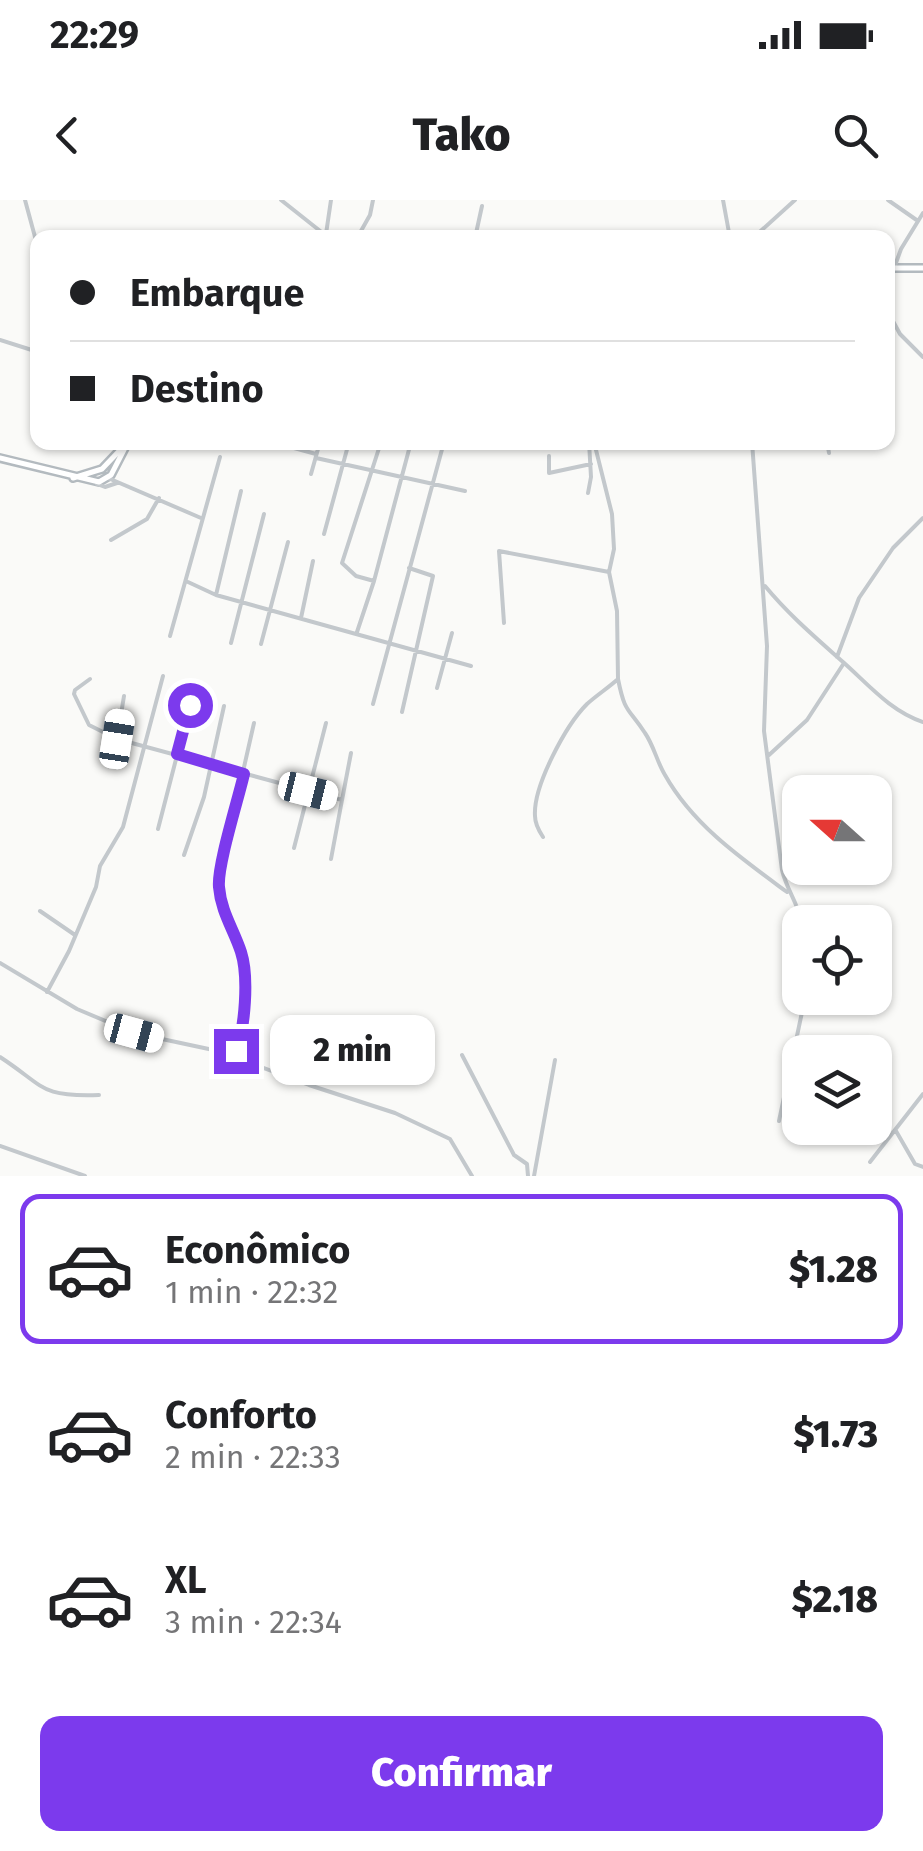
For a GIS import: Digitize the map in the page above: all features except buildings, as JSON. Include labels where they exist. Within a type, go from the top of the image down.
[{"type":"street","points":[[25,200],[33,230]]},
{"type":"street","points":[[281,200],[320,230]]},
{"type":"street","points":[[329,230],[332,200]]},
{"type":"street","points":[[362,230],[373,200]]},
{"type":"street","points":[[723,200],[729,230]]},
{"type":"street","points":[[762,230],[794,200]]},
{"type":"street","points":[[888,200],[918,221]]},
{"type":"street","points":[[477,230],[482,206]]},
{"type":"street","points":[[923,213],[901,248],[896,268],[923,268]]},
{"type":"street","points":[[895,325],[923,357]]},
{"type":"street","points":[[0,340],[30,349]]},
{"type":"street","points":[[72,478],[102,469],[120,450]]},
{"type":"street","points":[[108,478],[124,450]]},
{"type":"street","points":[[303,450],[465,491]]},
{"type":"street","points":[[311,474],[318,450]]},
{"type":"street","points":[[324,534],[347,450]]},
{"type":"street","points":[[374,582],[356,576],[342,563],[379,450]]},
{"type":"street","points":[[357,632],[410,450]]},
{"type":"street","points":[[373,704],[442,450]]},
{"type":"street","points":[[588,493],[592,450]]},
{"type":"street","points":[[594,450],[612,514],[614,549],[608,572],[617,610],[618,679],[623,706],[646,734],[666,778],[697,818],[799,905]]},
{"type":"street","points":[[753,450],[768,646],[763,706],[787,892]]},
{"type":"street","points":[[170,636],[220,456]]},
{"type":"street","points":[[549,456],[550,474],[591,464]]},
{"type":"street","points":[[0,458],[105,486],[117,483]]},
{"type":"street","points":[[93,482],[108,478],[201,518]]},
{"type":"street","points":[[216,594],[241,491]]},
{"type":"street","points":[[112,540],[147,519],[160,498]]},
{"type":"street","points":[[230,643],[244,602],[264,514]]},
{"type":"street","points":[[837,657],[859,598],[893,548],[923,518]]},
{"type":"street","points":[[260,644],[288,542]]},
{"type":"street","points":[[504,623],[499,551],[608,572]]},
{"type":"street","points":[[300,618],[313,561]]},
{"type":"street","points":[[402,712],[433,576],[409,568]]},
{"type":"street","points":[[188,582],[216,594],[471,666]]},
{"type":"street","points":[[764,585],[792,618],[900,712],[923,722]]},
{"type":"street","points":[[437,688],[452,633]]},
{"type":"street","points":[[768,756],[807,720],[844,662]]},
{"type":"street","points":[[47,992],[96,887],[100,866],[124,827],[163,676]]},
{"type":"street","points":[[90,679],[74,694],[89,725],[117,739],[342,800]]},
{"type":"street","points":[[543,838],[535,817],[536,802],[569,726],[586,705],[618,679]]},
{"type":"street","points":[[117,739],[124,696]]},
{"type":"street","points":[[158,830],[190,705]]},
{"type":"street","points":[[184,855],[212,765],[224,706]]},
{"type":"street","points":[[294,848],[326,722]]},
{"type":"street","points":[[234,1056],[243,1019],[246,973],[226,920],[218,882],[254,723]]},
{"type":"street","points":[[331,859],[351,753]]},
{"type":"street","points":[[40,911],[75,936]]},
{"type":"street","points":[[0,963],[76,1009],[134,1033],[234,1056],[395,1112],[443,1135],[455,1146],[472,1176]]},
{"type":"street","points":[[779,1121],[800,1015]]},
{"type":"street","points":[[462,1055],[514,1155],[527,1164],[531,1176]]},
{"type":"street","points":[[0,1057],[26,1072],[36,1085],[50,1093],[99,1096]]},
{"type":"street","points":[[531,1176],[555,1060]]},
{"type":"street","points":[[870,1162],[923,1094]]},
{"type":"street","points":[[896,1131],[916,1164],[923,1167]]},
{"type":"street","points":[[0,1146],[84,1176]]},
{"type":"route","points":[[190,705],[177,754],[244,774],[218,882],[226,920],[246,973],[236,1051]]}]
